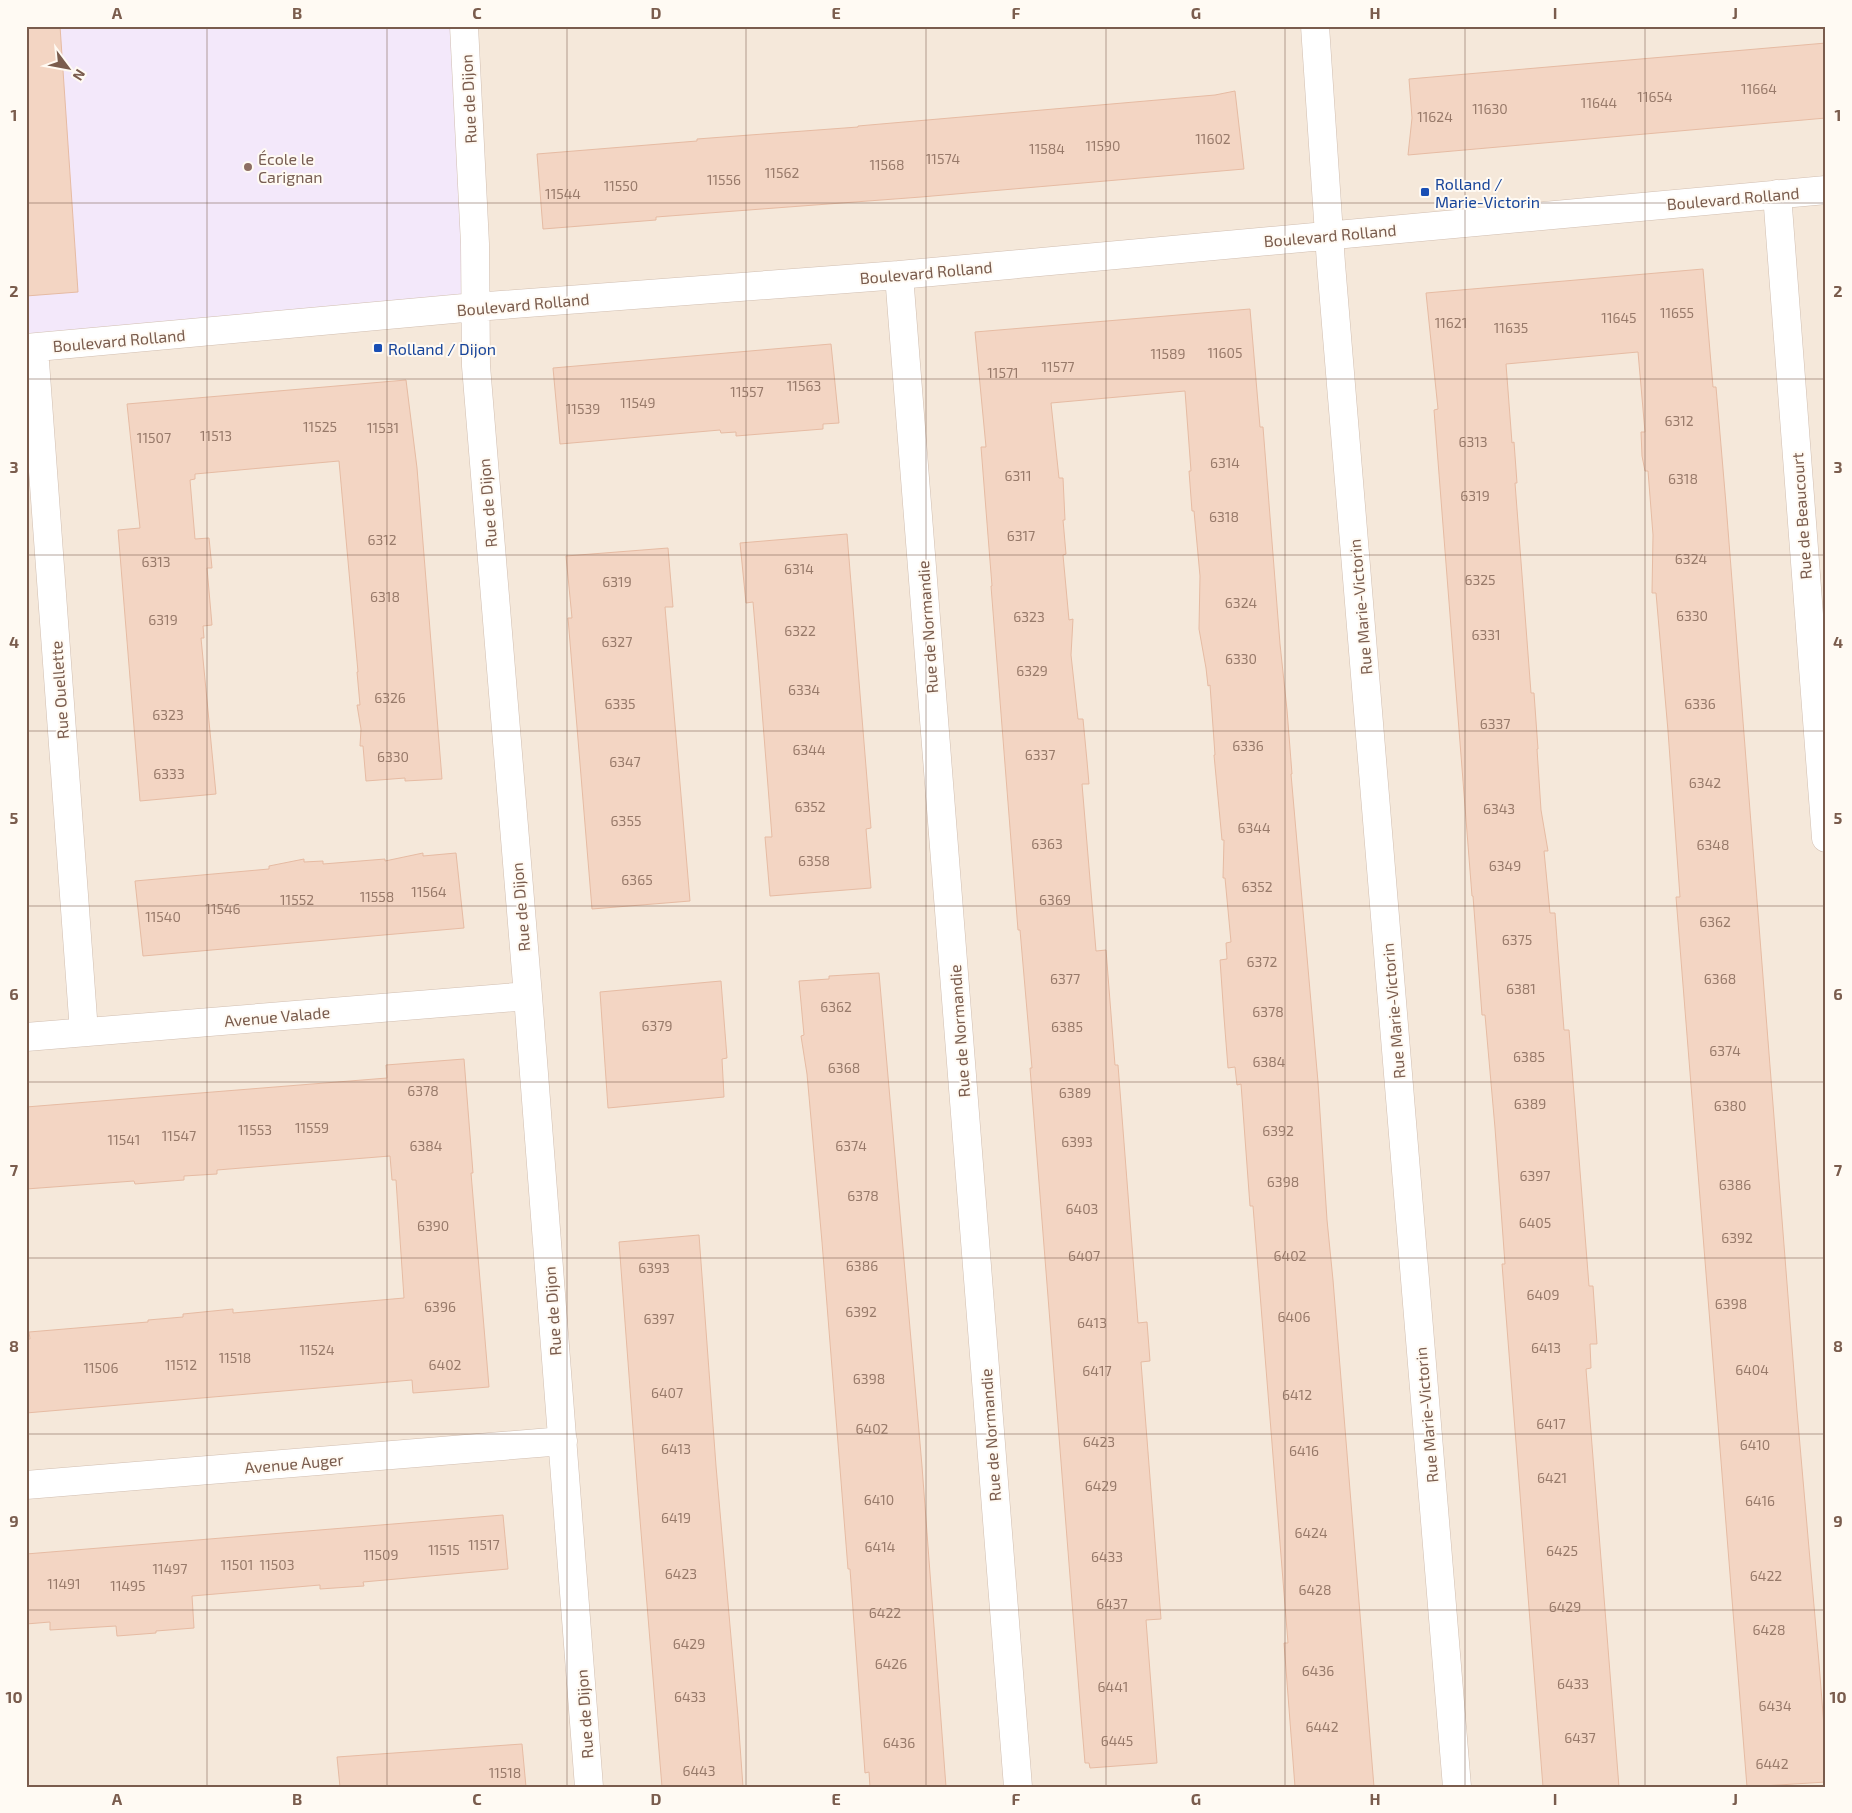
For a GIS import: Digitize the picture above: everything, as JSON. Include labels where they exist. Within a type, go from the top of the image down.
[{"type":"street","name":"Rue de Dijon","points":[[464,26],[475,244],[477,376],[528,996],[589,1787]]},
{"type":"street","name":"Rue Marie-Victorin","points":[[1315,26],[1329,235],[1457,1787]]},
{"type":"street","name":"Boulevard Rolland","points":[[30,348],[475,307],[899,275],[1826,190]]},
{"type":"street","name":"Rue de Beaucourt","points":[[1776,194],[1826,838]]},
{"type":"street","name":"Rue de Normandie","points":[[899,275],[1018,1787]]},
{"type":"street","name":"Rue Ouellette","points":[[30,348],[84,1032]]},
{"type":"street","name":"Avenue Valade","points":[[26,1037],[528,996]]},
{"type":"street","name":"Avenue Auger","points":[[26,1485],[563,1441]]},
{"type":"shaded area","points":[[26,26],[1826,26],[1826,1787],[26,1787]]},
{"type":"shaded area","name":"École le Carignan","points":[[26,26],[463,26],[475,307],[26,348]]},
{"type":"building","points":[[26,26],[60,26],[78,292],[26,296]]},
{"type":"building","points":[[1826,43],[1826,118],[1408,155],[1412,118],[1409,79]]},
{"type":"building","points":[[1235,91],[1244,169],[921,197],[656,217],[656,220],[543,229],[537,154],[1215,95]]},
{"type":"building","points":[[1703,269],[1713,387],[1716,387],[1726,504],[1797,1411],[1826,1752],[1826,1782],[1747,1787],[1676,897],[1680,897],[1668,731],[1656,593],[1652,593],[1653,535],[1648,471],[1645,471],[1642,456],[1641,432],[1645,432],[1638,352],[1506,364],[1512,443],[1514,442],[1517,483],[1515,483],[1531,693],[1534,693],[1541,810],[1548,851],[1544,851],[1550,913],[1555,913],[1564,1030],[1569,1030],[1589,1286],[1593,1286],[1597,1344],[1590,1344],[1591,1368],[1586,1369],[1619,1787],[1543,1787],[1502,1264],[1505,1264],[1495,1128],[1485,1015],[1482,1015],[1472,896],[1434,410],[1438,409],[1426,293]]},
{"type":"building","points":[[1250,309],[1260,427],[1263,427],[1287,710],[1374,1787],[1295,1787],[1284,1643],[1288,1643],[1253,1206],[1250,1206],[1241,1084],[1237,1085],[1235,1067],[1228,1068],[1220,960],[1227,959],[1226,943],[1231,942],[1225,878],[1223,878],[1224,840],[1222,840],[1214,755],[1210,685],[1208,686],[1199,629],[1200,576],[1194,511],[1192,511],[1185,391],[1051,403],[1059,478],[1063,478],[1065,520],[1063,520],[1066,554],[1063,555],[1069,620],[1073,619],[1071,655],[1078,719],[1083,719],[1089,784],[1082,784],[1096,951],[1106,950],[1115,1065],[1118,1065],[1138,1323],[1147,1322],[1150,1361],[1141,1362],[1161,1619],[1146,1620],[1157,1763],[1090,1768],[1089,1763],[1085,1763],[1081,1716],[1030,1068],[1032,1068],[1020,930],[1018,930],[991,586],[981,447],[986,447],[975,332]]},
{"type":"building","points":[[831,344],[839,423],[823,424],[823,429],[736,436],[736,432],[721,433],[720,430],[560,444],[553,368]]},
{"type":"building","points":[[406,380],[417,468],[442,779],[405,781],[405,778],[366,781],[363,746],[360,746],[361,729],[357,705],[360,705],[358,672],[339,461],[195,474],[195,479],[190,480],[195,539],[209,538],[212,568],[207,568],[212,625],[203,626],[204,638],[201,638],[216,794],[140,801],[118,530],[140,528],[127,404]]},
{"type":"building","points":[[847,534],[871,828],[866,829],[871,888],[770,896],[765,837],[772,837],[758,660],[753,602],[746,603],[740,543]]},
{"type":"building","points":[[668,548],[673,607],[665,607],[690,901],[592,909],[568,618],[572,618],[566,556]]},
{"type":"building","points":[[423,853],[423,856],[456,853],[464,928],[143,956],[135,881],[269,869],[269,866],[304,859],[304,862],[323,861],[323,864],[385,859],[385,861]]},
{"type":"building","points":[[879,973],[922,1466],[946,1787],[870,1787],[869,1772],[865,1773],[850,1569],[848,1569],[822,1242],[807,1074],[801,1036],[804,1035],[799,981],[829,979],[829,976]]},
{"type":"building","points":[[721,981],[727,1058],[722,1059],[724,1097],[608,1108],[600,992]]},
{"type":"building","points":[[464,1059],[473,1173],[471,1173],[489,1387],[413,1393],[412,1380],[26,1413],[26,1339],[30,1339],[29,1332],[148,1322],[148,1320],[183,1317],[183,1314],[233,1309],[233,1313],[404,1298],[396,1180],[392,1180],[390,1156],[217,1170],[217,1174],[184,1176],[184,1180],[135,1184],[134,1181],[26,1189],[26,1107],[387,1078],[386,1065]]},
{"type":"building","points":[[699,1235],[743,1787],[662,1787],[638,1495],[619,1242]]},
{"type":"building","points":[[503,1515],[508,1569],[363,1582],[364,1586],[320,1589],[320,1585],[192,1596],[194,1628],[156,1631],[156,1633],[117,1636],[116,1626],[50,1630],[50,1622],[26,1624],[26,1554]]},
{"type":"building","points":[[522,1744],[526,1787],[340,1787],[337,1757]]},
{"type":"place","name":"École le Carignan","points":[[248,167]]},
{"type":"place","name":"Rolland / Marie-Victorin","points":[[1425,192]]},
{"type":"place","name":"Rolland / Dijon","points":[[378,348]]}]
